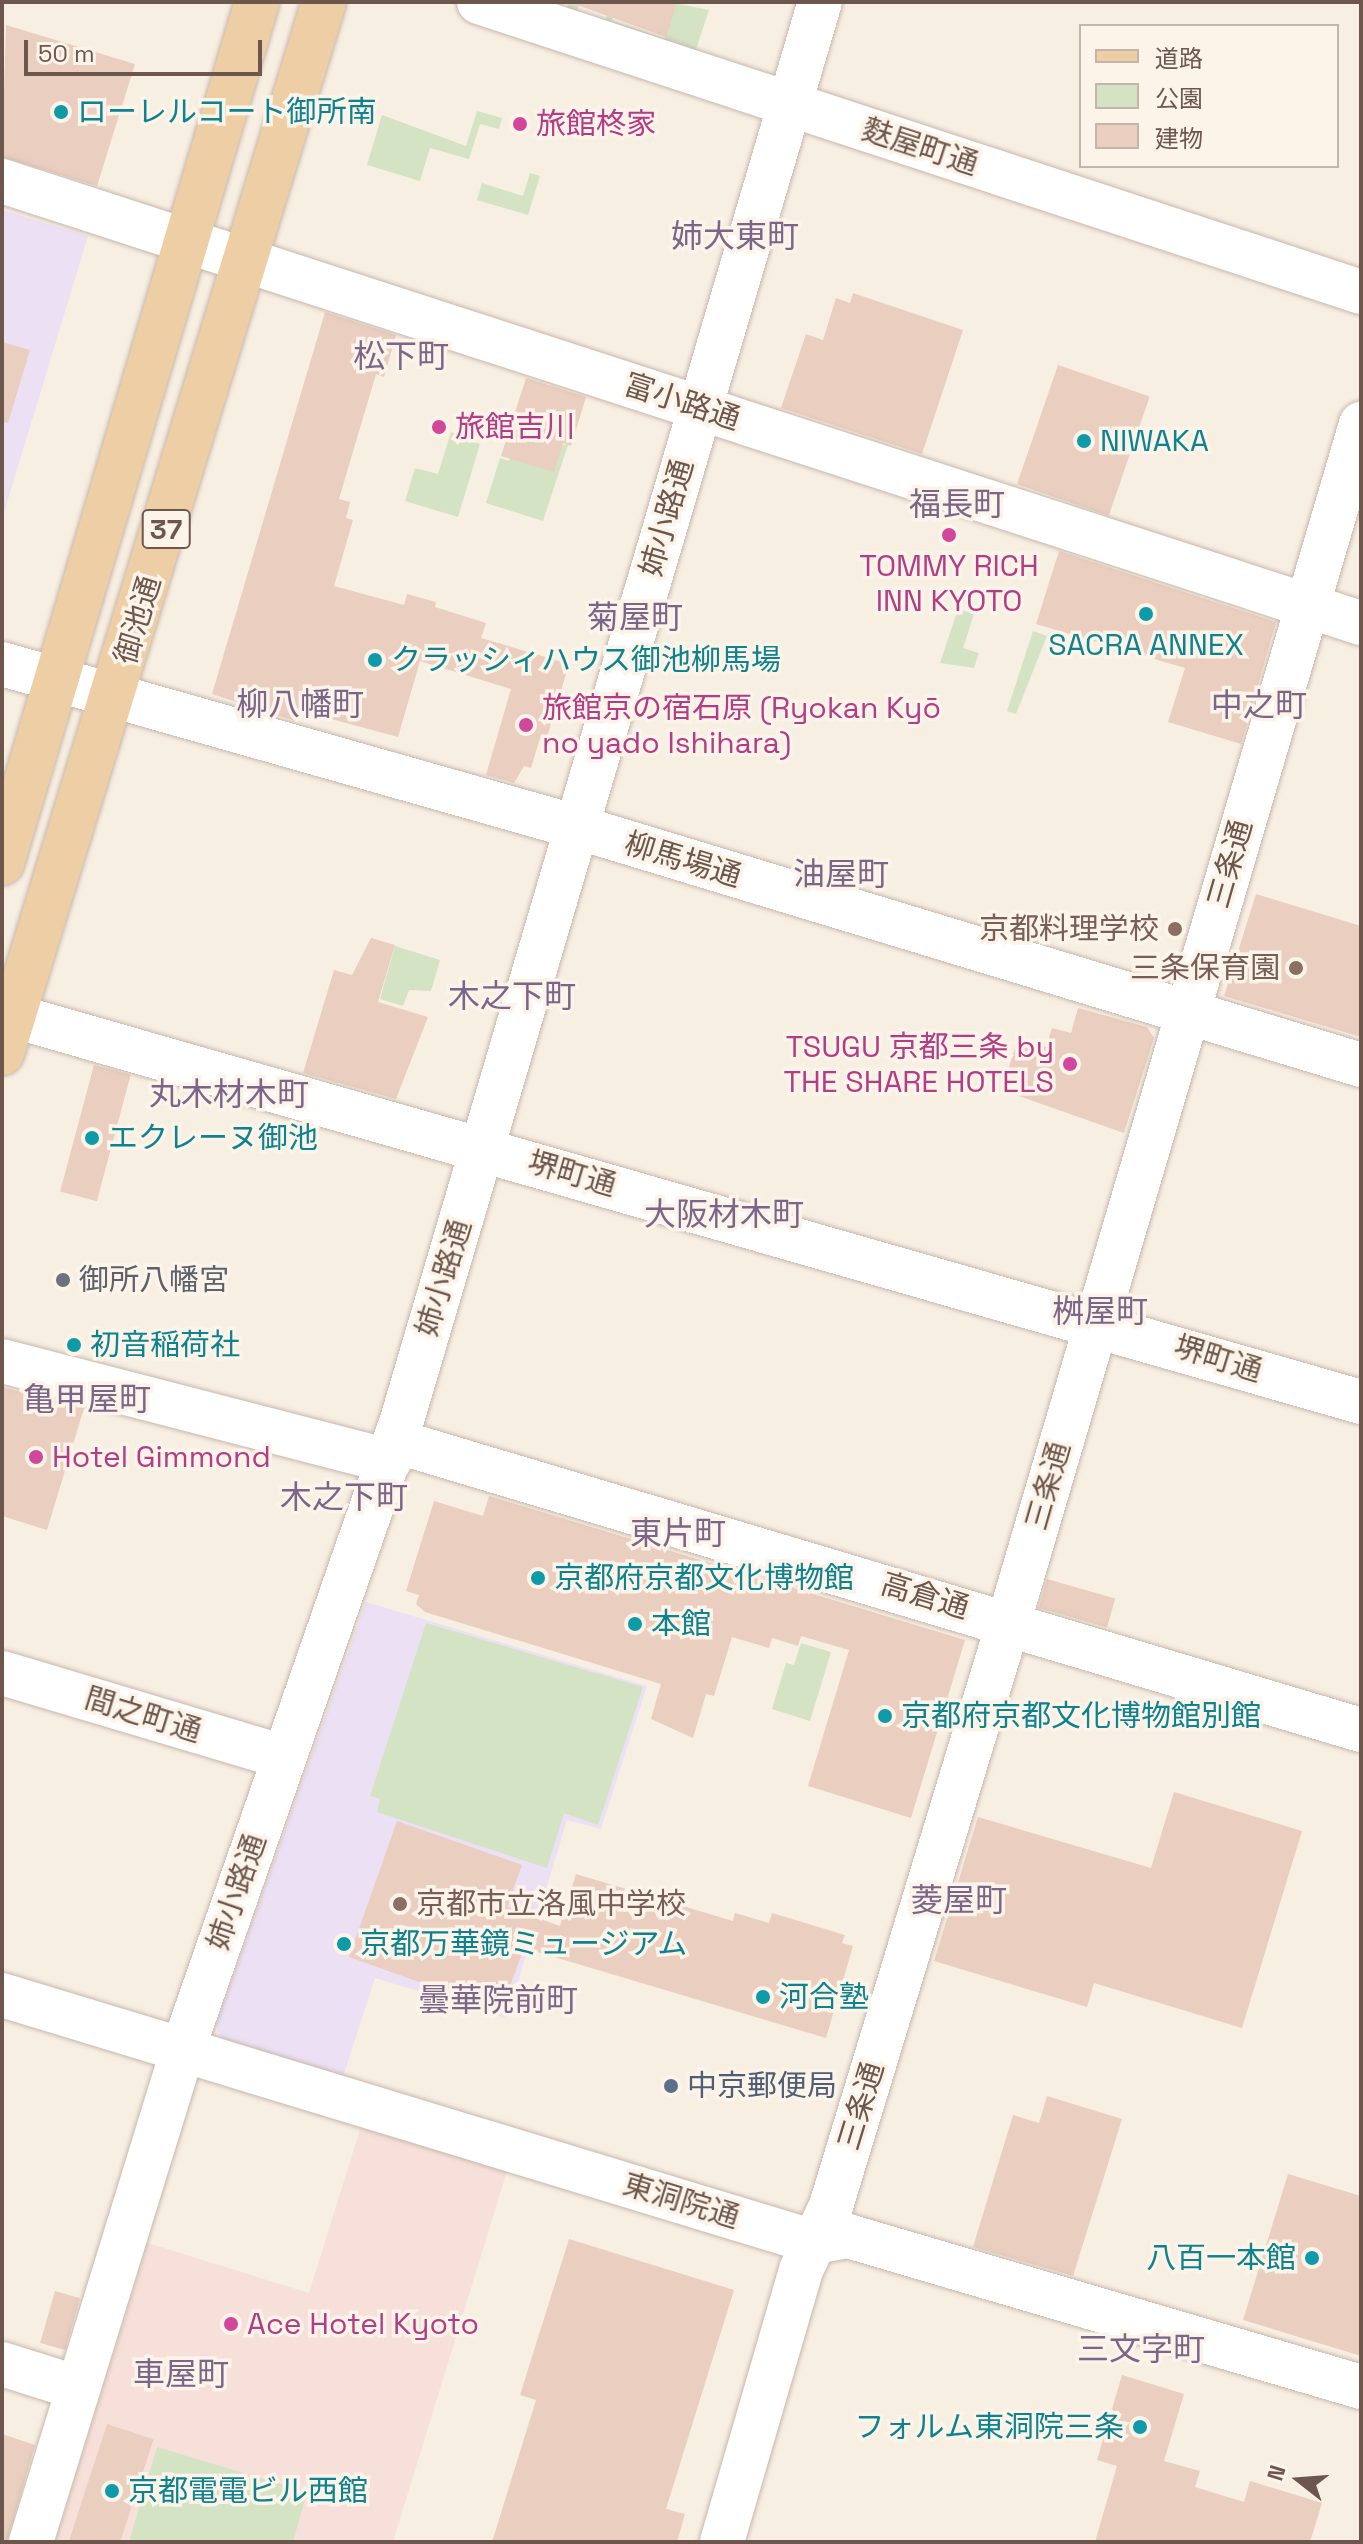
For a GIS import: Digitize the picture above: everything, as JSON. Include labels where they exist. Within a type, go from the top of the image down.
[{"type":"main road","name":"御池通","points":[[2,863],[59,679],[257,2]]},
{"type":"main road","name":"御池通","points":[[8,1034],[116,695],[324,2]]},
{"type":"street","name":"麩屋町通","points":[[479,2],[1361,292]]},
{"type":"street","name":"姉小路通","points":[[31,2542],[184,2046],[392,1451],[580,828],[697,407],[820,2]]},
{"type":"street","name":"富小路通","points":[[2,181],[187,238],[1361,623]]},
{"type":"street","name":"三条通","points":[[722,2542],[814,2242],[831,2206],[1009,1621],[1304,605],[1361,424]]},
{"type":"street","name":"柳馬場通","points":[[2,664],[580,828],[1361,1065]]},
{"type":"street","name":"堺町通","points":[[8,1034],[483,1149],[1361,1402]]},
{"type":"street","name":"高倉通","points":[[2,1361],[392,1451],[1009,1621],[1361,1730]]},
{"type":"street","name":"間之町通","points":[[2,1673],[284,1757]]},
{"type":"street","name":"東洞院通","points":[[2,1995],[184,2046],[814,2242],[848,2236],[1361,2387]]},
{"type":"street","points":[[2,2364],[78,2388]]},
{"type":"shaded area","points":[[2,210],[88,236],[2,519]]},
{"type":"shaded area","name":"京都市立洛風中学校","points":[[366,1602],[647,1686],[601,1829],[567,1820],[507,2018],[375,1978],[342,2080],[221,2040],[216,2025]]},
{"type":"shaded area","points":[[362,2123],[508,2168],[393,2542],[55,2542],[148,2243],[309,2293]]},
{"type":"green space","points":[[569,2],[580,2],[576,14],[604,24],[611,3],[617,4],[612,21],[665,39],[668,2],[709,10],[693,58],[565,15]]},
{"type":"green space","points":[[477,111],[502,118],[499,129],[480,124],[469,159],[430,148],[420,181],[367,165],[382,115],[466,146]]},
{"type":"green space","points":[[530,173],[540,176],[528,215],[477,200],[482,183],[523,196]]},
{"type":"green space","points":[[451,432],[480,444],[458,517],[405,501],[415,468],[438,474]]},
{"type":"green space","points":[[516,440],[568,445],[543,521],[486,503],[500,458],[509,461]]},
{"type":"green space","points":[[958,609],[974,614],[963,648],[979,653],[974,668],[940,663]]},
{"type":"green space","points":[[1033,631],[1047,636],[1016,714],[1007,711]]},
{"type":"green space","points":[[395,946],[440,960],[431,991],[409,990],[403,1006],[380,999]]},
{"type":"green space","points":[[426,1623],[643,1687],[598,1825],[564,1813],[547,1868],[377,1812],[380,1799],[370,1796]]},
{"type":"green space","points":[[801,1643],[831,1652],[810,1721],[772,1709],[786,1663],[794,1665]]},
{"type":"green space","points":[[157,2447],[307,2492],[293,2542],[129,2542]]},
{"type":"building","points":[[569,2],[677,2],[666,37]]},
{"type":"building","name":"ローレルコート御所南","points":[[6,25],[135,64],[97,186],[2,157]]},
{"type":"building","points":[[853,293],[963,330],[922,454],[781,408],[806,334],[823,340],[836,298],[850,303]]},
{"type":"building","points":[[325,312],[396,335],[384,377],[376,374],[339,499],[350,502],[346,518],[353,520],[334,586],[404,605],[407,594],[436,602],[435,607],[486,623],[481,638],[569,664],[547,737],[541,735],[531,768],[524,766],[514,783],[486,775],[511,689],[420,661],[398,737],[298,710],[295,721],[212,694]]},
{"type":"building","points":[[2,342],[30,350],[8,423],[2,422]]},
{"type":"building","name":"NIWAKA","points":[[1058,365],[1150,397],[1109,516],[1017,484]]},
{"type":"building","points":[[526,378],[586,397],[571,446],[563,443],[554,472],[501,456]]},
{"type":"building","points":[[1059,551],[1276,622],[1241,744],[1168,722],[1185,668],[1036,624]]},
{"type":"building","points":[[1256,894],[1361,926],[1361,1037],[1224,996]]},
{"type":"building","points":[[371,938],[395,945],[378,1002],[428,1017],[396,1099],[303,1073],[334,970],[352,975]]},
{"type":"building","name":"TSUGU 京都三条 by THE SHARE HOTELS","points":[[1078,1008],[1147,1027],[1154,1038],[1124,1133],[1002,1090],[1018,1038],[1046,1047],[1052,1028],[1071,1033]]},
{"type":"building","name":"エクレーヌ御池","points":[[94,1065],[131,1075],[97,1201],[60,1192]]},
{"type":"building","name":"Hotel Gimmond","points":[[2,1387],[84,1408],[47,1530],[2,1516]]},
{"type":"building","name":"本館","points":[[489,1496],[965,1640],[911,1818],[808,1786],[849,1650],[801,1636],[798,1646],[772,1638],[769,1648],[732,1637],[714,1696],[706,1694],[693,1738],[651,1719],[661,1684],[425,1612],[416,1604],[419,1595],[406,1591],[434,1501],[483,1516]]},
{"type":"building","points":[[1047,1579],[1115,1599],[1107,1627],[1039,1608]]},
{"type":"building","points":[[1174,1792],[1302,1831],[1242,2028],[1094,1983],[1087,2007],[934,1961],[978,1817],[1151,1868]]},
{"type":"building","points":[[397,1821],[522,1865],[507,1907],[560,1926],[576,1874],[733,1921],[735,1913],[769,1923],[772,1913],[845,1935],[842,1943],[853,1946],[826,2038],[524,1948],[501,2011],[349,1957]]},
{"type":"building","points":[[1047,2096],[1122,2119],[1073,2276],[973,2247],[1013,2115],[1039,2123]]},
{"type":"building","name":"八百一本館","points":[[1288,2174],[1361,2196],[1361,2356],[1243,2320]]},
{"type":"building","points":[[569,2239],[734,2290],[666,2509],[685,2514],[677,2542],[492,2542],[536,2400],[520,2395]]},
{"type":"building","points":[[55,2291],[80,2298],[65,2350],[40,2343]]},
{"type":"building","name":"フォルム東洞院三条","points":[[1122,2375],[1184,2394],[1164,2461],[1200,2471],[1195,2487],[1244,2502],[1250,2481],[1322,2503],[1310,2542],[1095,2542],[1117,2466],[1097,2460]]},
{"type":"building","name":"京都電電ビル西館","points":[[107,2424],[154,2439],[120,2542],[69,2541]]},
{"type":"building","points":[[2,2434],[35,2445],[7,2542],[2,2542]]},
{"type":"place","name":"ローレルコート御所南","points":[[61,112]]},
{"type":"place","name":"旅館柊家","points":[[520,124]]},
{"type":"place","name":"旅館吉川","points":[[439,427]]},
{"type":"place","name":"NIWAKA","points":[[1084,441]]},
{"type":"place","name":"TOMMY RICH INN KYOTO","points":[[949,535]]},
{"type":"place","name":"SACRA ANNEX","points":[[1146,614]]},
{"type":"place","name":"クラッシィハウス御池柳馬場","points":[[375,660]]},
{"type":"place","name":"旅館京の宿石原 (Ryokan Kyō no yado Ishihara)","points":[[526,725]]},
{"type":"place","name":"京都料理学校","points":[[1175,929]]},
{"type":"place","name":"三条保育園","points":[[1296,968]]},
{"type":"place","name":"TSUGU 京都三条 by THE SHARE HOTELS","points":[[1070,1064]]},
{"type":"place","name":"エクレーヌ御池","points":[[92,1138]]},
{"type":"place","name":"御所八幡宮","points":[[63,1280]]},
{"type":"place","name":"初音稲荷社","points":[[74,1345]]},
{"type":"place","name":"Hotel Gimmond","points":[[36,1457]]},
{"type":"place","name":"京都府京都文化博物館","points":[[538,1578]]},
{"type":"place","name":"本館","points":[[635,1624]]},
{"type":"place","name":"京都府京都文化博物館別館","points":[[885,1716]]},
{"type":"place","name":"京都市立洛風中学校","points":[[400,1904]]},
{"type":"place","name":"京都万華鏡ミュージアム","points":[[344,1944]]},
{"type":"place","name":"河合塾","points":[[763,1997]]},
{"type":"place","name":"中京郵便局","points":[[671,2086]]},
{"type":"place","name":"八百一本館","points":[[1312,2258]]},
{"type":"place","name":"Ace Hotel Kyoto","points":[[231,2324]]},
{"type":"place","name":"フォルム東洞院三条","points":[[1140,2427]]},
{"type":"place","name":"京都電電ビル西館","points":[[112,2491]]},
{"type":"district","name":"姉大東町","points":[[735,236]]},
{"type":"district","name":"松下町","points":[[401,356]]},
{"type":"district","name":"福長町","points":[[957,504]]},
{"type":"district","name":"菊屋町","points":[[635,617]]},
{"type":"district","name":"柳八幡町","points":[[300,704]]},
{"type":"district","name":"中之町","points":[[1259,705]]},
{"type":"district","name":"油屋町","points":[[841,874]]},
{"type":"district","name":"木之下町","points":[[512,996]]},
{"type":"district","name":"丸木材木町","points":[[229,1094]]},
{"type":"district","name":"大阪材木町","points":[[724,1214]]},
{"type":"district","name":"桝屋町","points":[[1100,1311]]},
{"type":"district","name":"亀甲屋町","points":[[87,1399]]},
{"type":"district","name":"木之下町","points":[[344,1497]]},
{"type":"district","name":"東片町","points":[[678,1533]]},
{"type":"district","name":"菱屋町","points":[[959,1900]]},
{"type":"district","name":"曇華院前町","points":[[498,2000]]},
{"type":"district","name":"三文字町","points":[[1141,2349]]},
{"type":"district","name":"車屋町","points":[[181,2374]]}]
